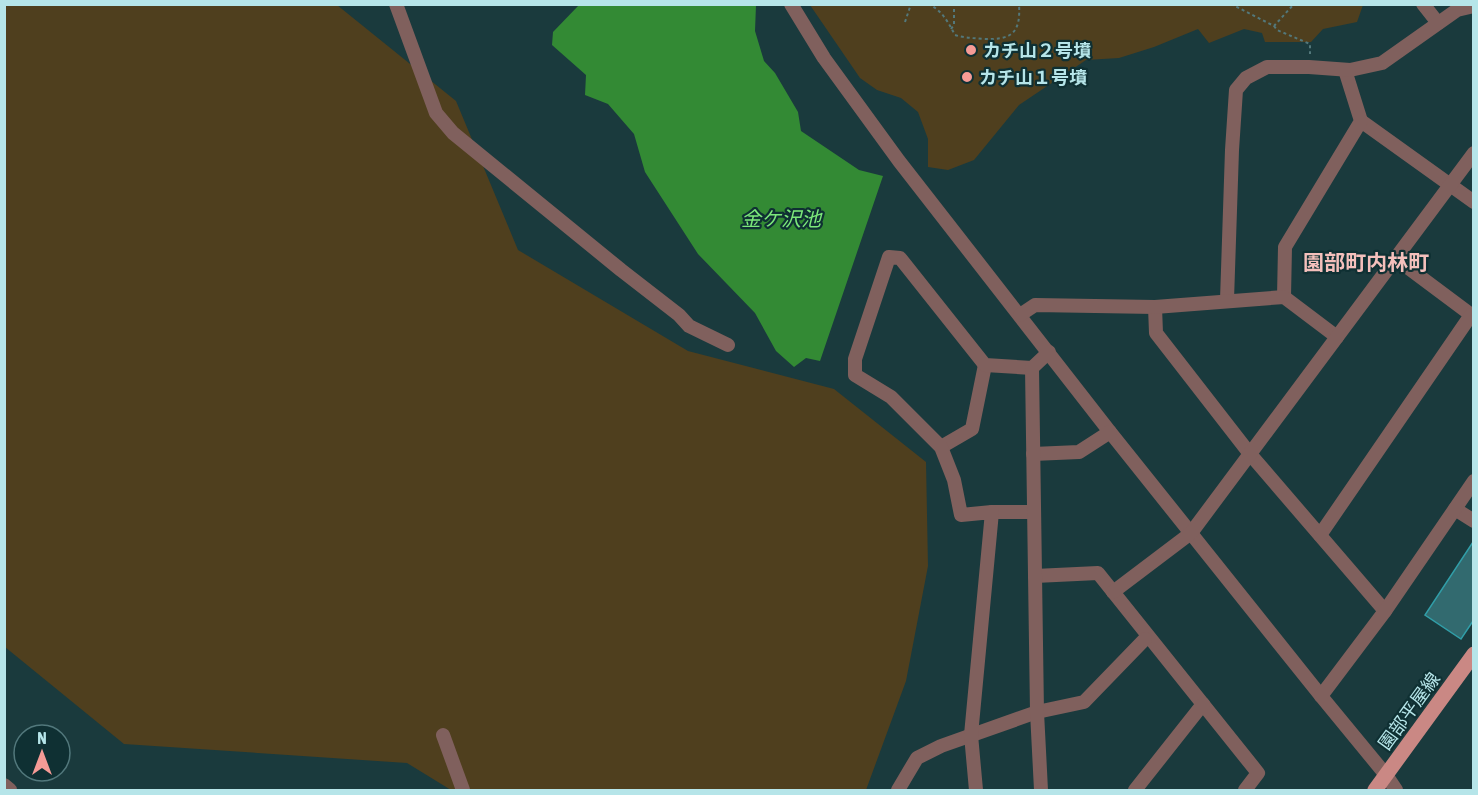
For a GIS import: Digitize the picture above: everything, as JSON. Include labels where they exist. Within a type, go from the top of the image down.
[{"type":"main road","name":"園部平屋線","points":[[1375,790],[1472,658]]},
{"type":"street","points":[[396,4],[436,113],[453,133],[679,315],[689,326],[728,345]]},
{"type":"street","points":[[791,4],[824,58],[899,160],[1110,432],[1396,790]]},
{"type":"street","points":[[1423,4],[1438,23]]},
{"type":"street","points":[[1227,300],[1236,90],[1246,78],[1267,67],[1346,70],[1382,63],[1457,10],[1473,6]]},
{"type":"street","points":[[1346,70],[1361,121],[1473,202]]},
{"type":"street","points":[[1284,297],[1285,247],[1361,121]]},
{"type":"street","points":[[1113,592],[1191,533],[1473,153]]},
{"type":"street","points":[[1034,512],[961,514],[954,480],[941,447],[891,397],[855,375],[855,359],[890,257],[900,258],[985,365],[1032,368],[1049,352]]},
{"type":"street","points":[[1320,535],[1472,316],[1395,258]]},
{"type":"street","points":[[1020,315],[1035,305],[1155,307],[1284,297],[1337,337]]},
{"type":"street","points":[[1155,307],[1156,333],[1250,454],[1385,611]]},
{"type":"street","points":[[941,447],[972,429],[985,365]]},
{"type":"street","points":[[1032,368],[1037,712],[1041,790]]},
{"type":"street","points":[[1033,454],[1079,452],[1110,432]]},
{"type":"street","points":[[1321,696],[1385,611],[1473,481]]},
{"type":"street","points":[[1455,509],[1473,521]]},
{"type":"street","points":[[976,790],[972,735],[992,512]]},
{"type":"street","points":[[1035,576],[1098,573],[1258,773],[1245,790]]},
{"type":"street","points":[[898,790],[917,758],[941,746],[1037,712],[1084,702],[1145,639]]},
{"type":"street","points":[[1135,790],[1203,704]]},
{"type":"street","points":[[443,735],[463,790]]},
{"type":"street","points":[[4,784],[10,790]]},
{"type":"path","points":[[905,21],[911,4]]},
{"type":"path","points":[[928,4],[936,8],[955,35],[963,38],[998,40],[1015,31],[1019,23],[1019,4]]},
{"type":"path","points":[[951,29],[954,25],[954,4]]},
{"type":"path","points":[[1231,4],[1274,26],[1277,30],[1310,44],[1310,67]]},
{"type":"path","points":[[1274,26],[1294,4]]},
{"type":"shaded area","points":[[4,5],[337,5],[456,101],[518,250],[688,351],[834,389],[926,462],[928,566],[906,681],[866,790],[451,790],[407,763],[124,744],[5,647]]},
{"type":"shaded area","points":[[810,5],[1363,5],[1357,22],[1323,29],[1311,42],[1265,42],[1262,33],[1244,29],[1209,43],[1198,29],[1119,58],[1086,60],[1019,105],[974,160],[948,170],[928,167],[928,139],[918,112],[901,98],[877,90],[860,78]]},
{"type":"water","name":"金ケ沢池","points":[[579,5],[756,5],[755,31],[764,61],[775,73],[798,112],[801,131],[859,170],[883,176],[820,361],[806,358],[794,367],[776,351],[755,313],[698,254],[645,172],[634,134],[608,104],[585,95],[586,75],[552,45],[553,32]]},
{"type":"building","points":[[1473,542],[1473,621],[1461,639],[1425,615]]},
{"type":"place","name":"カチ山２号墳","points":[[971,50]]},
{"type":"place","name":"カチ山１号墳","points":[[967,77]]},
{"type":"district","name":"園部町内林町","points":[[1366,262]]}]
